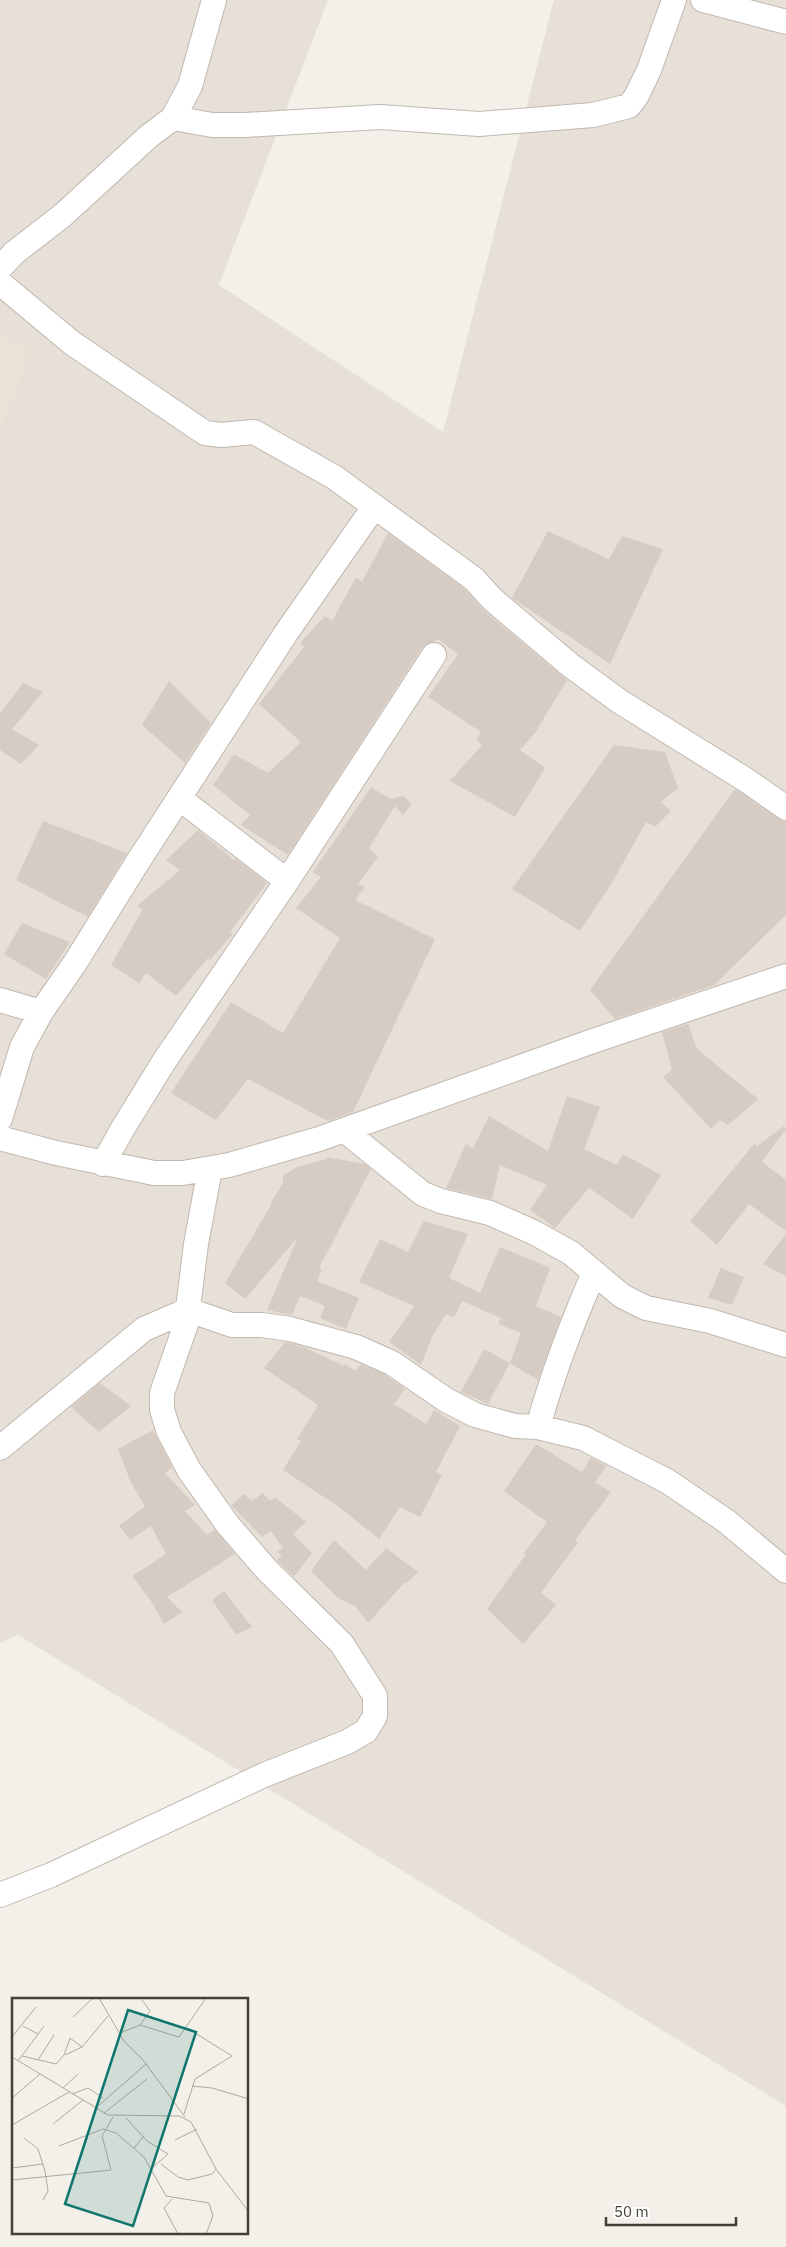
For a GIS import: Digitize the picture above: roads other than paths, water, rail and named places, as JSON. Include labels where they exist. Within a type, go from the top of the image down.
[{"type":"street","points":[[0,268],[14,254],[63,215],[149,136],[173,118],[190,86],[214,0]]},
{"type":"street","points":[[173,118],[212,125],[245,125],[380,117],[479,124],[601,113],[629,106],[636,97],[649,70],[674,0]]},
{"type":"street","points":[[703,0],[786,22]]},
{"type":"street","points":[[0,283],[72,343],[205,433],[221,436],[254,432],[334,478],[474,579],[492,599],[563,659],[612,696],[746,780],[786,808]]},
{"type":"street","points":[[0,1119],[22,1047],[41,1012],[75,963],[286,633],[374,507]]},
{"type":"street","points":[[103,1164],[122,1128],[165,1060],[287,881],[434,655]]},
{"type":"street","points":[[179,798],[287,881]]},
{"type":"street","points":[[0,1138],[103,1164],[154,1173],[183,1173],[210,1169],[344,1130],[593,1041],[786,976]]},
{"type":"street","points":[[0,1000],[41,1012]]},
{"type":"street","points":[[344,1130],[423,1194],[441,1201],[490,1213],[535,1233],[571,1253],[622,1296],[646,1308],[710,1320],[786,1345]]},
{"type":"street","points":[[0,1895],[50,1876],[264,1775],[353,1739],[366,1731],[375,1716],[375,1696],[342,1644],[266,1569],[228,1525],[190,1470],[168,1432],[162,1410],[162,1393],[179,1346],[188,1310],[196,1244],[210,1169]]},
{"type":"street","points":[[538,1427],[552,1378],[567,1336],[594,1273]]},
{"type":"street","points":[[0,1448],[144,1329],[188,1310],[232,1325],[262,1325],[290,1329],[356,1347],[392,1363],[446,1400],[475,1415],[515,1426],[538,1427],[583,1438],[667,1481],[726,1521],[786,1571]]}]
